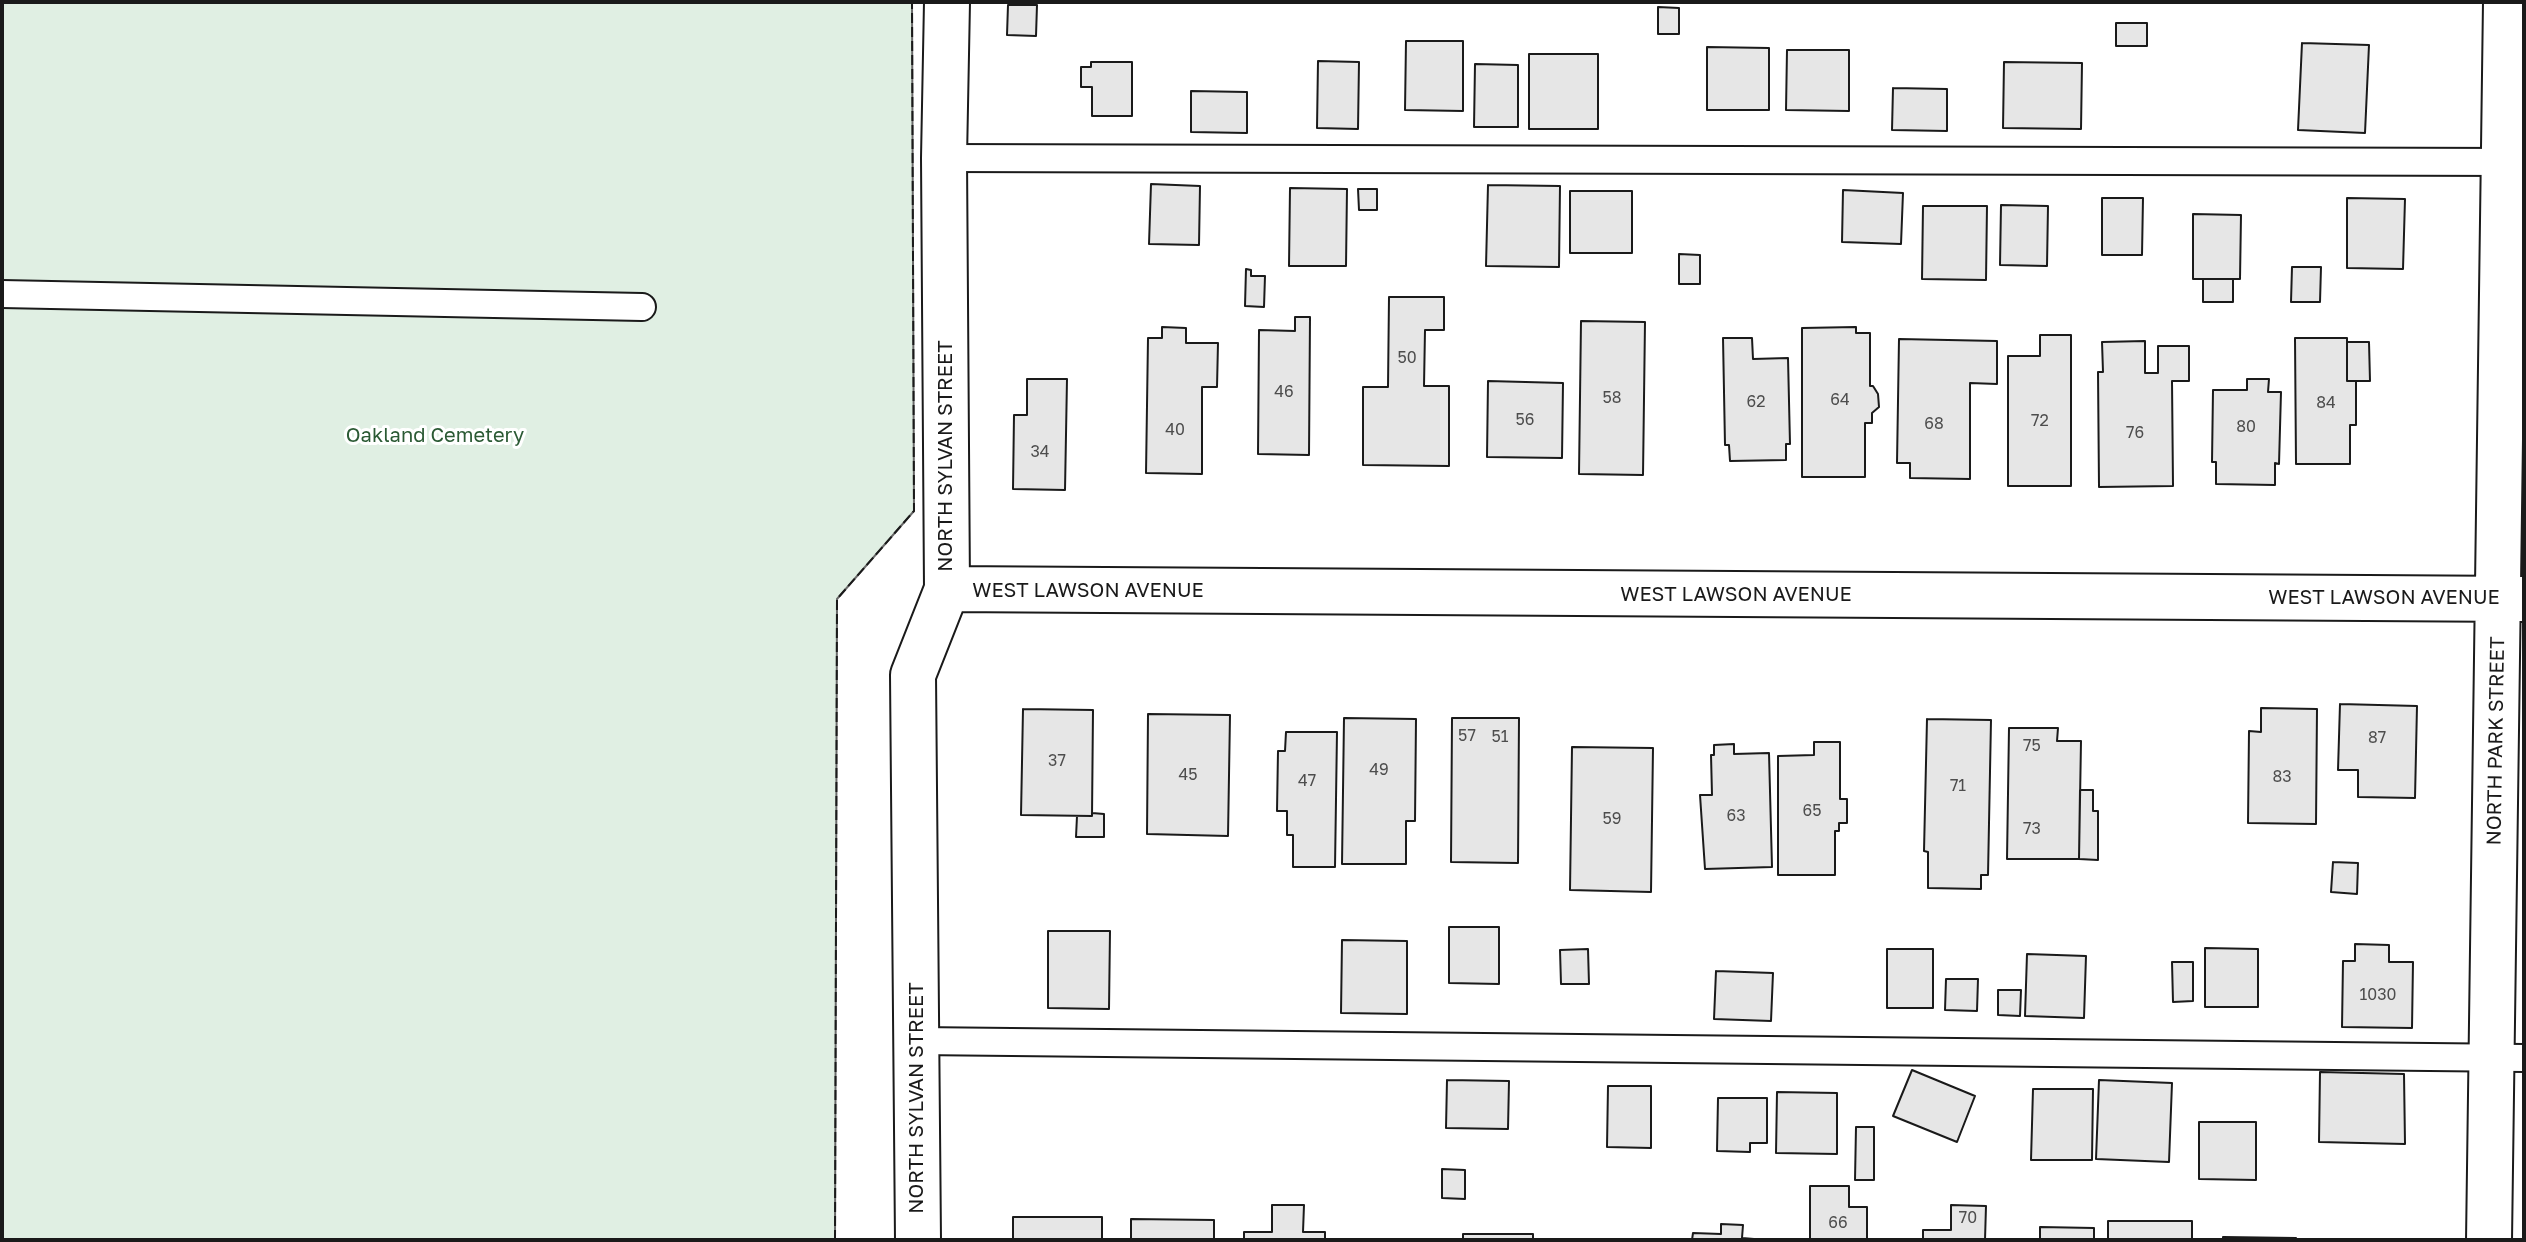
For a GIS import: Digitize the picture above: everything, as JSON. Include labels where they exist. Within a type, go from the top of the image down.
[{"type":"street","name":"NORTH SYLVAN STREET","points":[[918,1240],[913,675],[947,589],[944,158],[947,2]]},
{"type":"street","name":"NORTH PARK STREET","points":[[2489,1240],[2508,1058],[2514,162],[2506,2]]},
{"type":"street","name":"WEST LAWSON AVENUE","points":[[947,589],[2510,599]]},
{"type":"lane","points":[[944,158],[2514,162]]},
{"type":"lane","points":[[2,294],[642,307]]},
{"type":"lane","points":[[917,1041],[2508,1058]]},
{"type":"green space","name":"Oakland Cemetery","points":[[2,2],[912,2],[914,511],[837,599],[835,1240],[2,1240]]},
{"type":"building","points":[[1008,5],[1037,5],[1036,36],[1007,35]]},
{"type":"building","points":[[1658,7],[1679,8],[1679,34],[1658,34]]},
{"type":"building","points":[[2116,23],[2147,23],[2147,46],[2116,46]]},
{"type":"building","points":[[1406,41],[1463,41],[1463,111],[1405,110]]},
{"type":"building","points":[[2302,43],[2369,45],[2365,133],[2298,130]]},
{"type":"building","points":[[1707,47],[1769,48],[1769,110],[1707,110]]},
{"type":"building","points":[[1787,50],[1849,50],[1849,111],[1786,110]]},
{"type":"building","points":[[1529,54],[1598,54],[1598,129],[1529,129]]},
{"type":"building","points":[[1318,61],[1359,62],[1358,129],[1317,128]]},
{"type":"building","points":[[1091,62],[1132,62],[1132,116],[1092,116],[1092,87],[1081,87],[1081,67],[1091,67]]},
{"type":"building","points":[[2004,62],[2082,63],[2081,129],[2003,128]]},
{"type":"building","points":[[1475,64],[1518,65],[1518,127],[1474,127]]},
{"type":"building","points":[[1893,88],[1947,89],[1947,131],[1892,130]]},
{"type":"building","points":[[1191,91],[1247,92],[1247,133],[1191,132]]},
{"type":"building","points":[[1151,184],[1200,186],[1199,245],[1149,244]]},
{"type":"building","points":[[1488,185],[1560,186],[1559,267],[1486,266]]},
{"type":"building","points":[[1290,188],[1347,189],[1346,266],[1289,266]]},
{"type":"building","points":[[1358,189],[1377,189],[1377,210],[1359,210]]},
{"type":"building","points":[[1843,190],[1903,193],[1901,244],[1842,242]]},
{"type":"building","points":[[1570,191],[1632,191],[1632,253],[1570,253]]},
{"type":"building","points":[[2102,198],[2143,198],[2142,255],[2102,255]]},
{"type":"building","points":[[2347,198],[2405,199],[2403,269],[2347,268]]},
{"type":"building","points":[[2001,205],[2048,206],[2047,266],[2000,265]]},
{"type":"building","points":[[1923,206],[1987,206],[1986,280],[1922,279]]},
{"type":"building","points":[[2193,214],[2241,215],[2240,279],[2193,279]]},
{"type":"building","points":[[1679,254],[1700,255],[1700,284],[1679,284]]},
{"type":"building","points":[[2292,267],[2321,267],[2320,302],[2291,302]]},
{"type":"building","points":[[1246,269],[1251,270],[1251,276],[1265,276],[1264,307],[1245,306]]},
{"type":"building","points":[[2203,279],[2233,279],[2233,302],[2203,302]]},
{"type":"building","points":[[1389,297],[1444,297],[1444,330],[1425,330],[1424,386],[1449,386],[1449,466],[1363,465],[1363,387],[1388,387]]},
{"type":"building","points":[[1295,317],[1310,317],[1309,455],[1258,454],[1259,330],[1295,331]]},
{"type":"building","points":[[1581,321],[1645,322],[1643,475],[1579,474]]},
{"type":"building","points":[[1162,327],[1186,328],[1186,343],[1218,343],[1217,387],[1202,387],[1202,474],[1146,473],[1148,338],[1162,338]]},
{"type":"building","points":[[1856,327],[1856,333],[1870,333],[1870,386],[1878,394],[1879,407],[1872,413],[1872,423],[1865,423],[1865,477],[1802,477],[1802,328]]},
{"type":"building","points":[[2040,335],[2071,335],[2071,486],[2008,486],[2008,356],[2040,356]]},
{"type":"building","points":[[1723,338],[1752,338],[1753,359],[1788,358],[1790,444],[1786,444],[1786,460],[1730,461],[1729,445],[1725,445]]},
{"type":"building","points":[[2295,338],[2347,338],[2347,381],[2356,381],[2356,425],[2350,425],[2350,464],[2296,464]]},
{"type":"building","points":[[1899,339],[1997,341],[1997,384],[1970,383],[1970,479],[1910,478],[1910,463],[1897,463]]},
{"type":"building","points":[[2145,341],[2145,373],[2158,373],[2158,346],[2189,346],[2189,381],[2172,381],[2173,486],[2099,487],[2098,372],[2103,372],[2102,342]]},
{"type":"building","points":[[2347,342],[2369,342],[2370,381],[2347,381]]},
{"type":"building","points":[[1027,379],[1067,379],[1065,490],[1013,489],[1014,415],[1027,415]]},
{"type":"building","points":[[2247,379],[2269,379],[2268,392],[2281,392],[2279,464],[2275,463],[2275,485],[2216,484],[2216,462],[2212,462],[2213,390],[2247,390]]},
{"type":"building","points":[[1488,381],[1563,383],[1562,458],[1487,457]]},
{"type":"building","points":[[2340,704],[2417,706],[2415,798],[2358,797],[2358,770],[2338,770]]},
{"type":"building","points":[[2261,708],[2317,709],[2316,824],[2248,823],[2249,731],[2261,732]]},
{"type":"building","points":[[1023,709],[1093,710],[1092,816],[1021,815]]},
{"type":"building","points":[[1148,714],[1230,715],[1228,836],[1147,834]]},
{"type":"building","points":[[1344,718],[1416,719],[1415,821],[1406,821],[1406,864],[1342,864]]},
{"type":"building","points":[[1452,718],[1519,718],[1518,863],[1451,862]]},
{"type":"building","points":[[1927,719],[1991,720],[1988,875],[1981,875],[1981,889],[1928,888],[1928,852],[1924,851]]},
{"type":"building","points":[[2009,728],[2058,728],[2057,741],[2081,741],[2079,859],[2007,859]]},
{"type":"building","points":[[1286,732],[1337,732],[1335,867],[1293,867],[1293,835],[1287,835],[1287,811],[1277,811],[1278,751],[1285,751]]},
{"type":"building","points":[[1814,742],[1840,742],[1840,799],[1847,799],[1847,823],[1839,823],[1839,831],[1835,831],[1835,875],[1778,875],[1778,756],[1814,755]]},
{"type":"building","points":[[1734,744],[1734,754],[1769,753],[1772,867],[1705,869],[1700,795],[1712,795],[1711,755],[1714,755],[1714,745]]},
{"type":"building","points":[[1572,747],[1653,748],[1651,892],[1570,890]]},
{"type":"building","points":[[2080,790],[2093,790],[2093,811],[2098,811],[2098,860],[2079,859]]},
{"type":"building","points":[[1092,813],[1104,814],[1104,837],[1076,837],[1077,816],[1092,816]]},
{"type":"building","points":[[2333,862],[2358,863],[2357,894],[2331,892]]},
{"type":"building","points":[[1449,927],[1499,927],[1499,984],[1449,983]]},
{"type":"building","points":[[1048,931],[1110,931],[1109,1009],[1048,1008]]},
{"type":"building","points":[[1342,940],[1407,941],[1407,1014],[1341,1013]]},
{"type":"building","points":[[2355,944],[2389,945],[2389,962],[2413,962],[2412,1028],[2342,1027],[2343,961],[2355,961]]},
{"type":"building","points":[[2205,948],[2258,949],[2258,1007],[2205,1007]]},
{"type":"building","points":[[1588,949],[1589,984],[1561,984],[1560,950]]},
{"type":"building","points":[[1887,949],[1933,949],[1933,1008],[1887,1008]]},
{"type":"building","points":[[2027,954],[2086,956],[2084,1018],[2025,1016]]},
{"type":"building","points":[[2172,962],[2193,962],[2193,1001],[2173,1002]]},
{"type":"building","points":[[1716,971],[1773,973],[1771,1021],[1714,1019]]},
{"type":"building","points":[[1946,979],[1978,979],[1977,1011],[1945,1010]]},
{"type":"building","points":[[1998,990],[2021,990],[2020,1016],[1998,1015]]},
{"type":"building","points":[[1912,1070],[1975,1096],[1957,1142],[1893,1116]]},
{"type":"building","points":[[2320,1072],[2404,1074],[2405,1144],[2319,1142]]},
{"type":"building","points":[[1447,1080],[1509,1081],[1508,1129],[1446,1128]]},
{"type":"building","points":[[2099,1080],[2172,1083],[2169,1162],[2096,1159]]},
{"type":"building","points":[[1608,1086],[1651,1086],[1651,1148],[1607,1147]]},
{"type":"building","points":[[2033,1089],[2093,1089],[2092,1160],[2031,1160]]},
{"type":"building","points":[[1777,1092],[1837,1093],[1837,1154],[1776,1153]]},
{"type":"building","points":[[1718,1098],[1767,1098],[1767,1143],[1750,1143],[1750,1152],[1717,1151]]},
{"type":"building","points":[[2199,1122],[2256,1122],[2256,1180],[2199,1179]]},
{"type":"building","points":[[1856,1127],[1874,1127],[1874,1180],[1855,1180]]},
{"type":"building","points":[[1442,1169],[1465,1170],[1465,1199],[1442,1198]]},
{"type":"building","points":[[1810,1186],[1849,1186],[1849,1207],[1867,1207],[1867,1240],[1810,1240]]},
{"type":"building","points":[[1272,1205],[1304,1205],[1303,1232],[1325,1232],[1325,1240],[1244,1240],[1244,1232],[1272,1232]]},
{"type":"building","points":[[1951,1205],[1986,1206],[1985,1240],[1923,1240],[1923,1230],[1951,1230]]},
{"type":"building","points":[[1013,1217],[1102,1217],[1102,1240],[1013,1240]]},
{"type":"building","points":[[1131,1219],[1214,1220],[1214,1240],[1131,1240]]},
{"type":"building","points":[[2108,1221],[2192,1221],[2192,1240],[2108,1240]]},
{"type":"building","points":[[1721,1224],[1743,1225],[1742,1238],[1766,1240],[1692,1240],[1693,1233],[1721,1234]]},
{"type":"building","points":[[2040,1227],[2094,1228],[2094,1240],[2040,1240]]},
{"type":"building","points":[[1463,1234],[1533,1234],[1533,1240],[1463,1240]]},
{"type":"building","points":[[2223,1237],[2296,1238],[2296,1240],[2223,1240]]},
{"type":"fence","points":[[835,1240],[837,599],[914,511],[912,2]]}]
